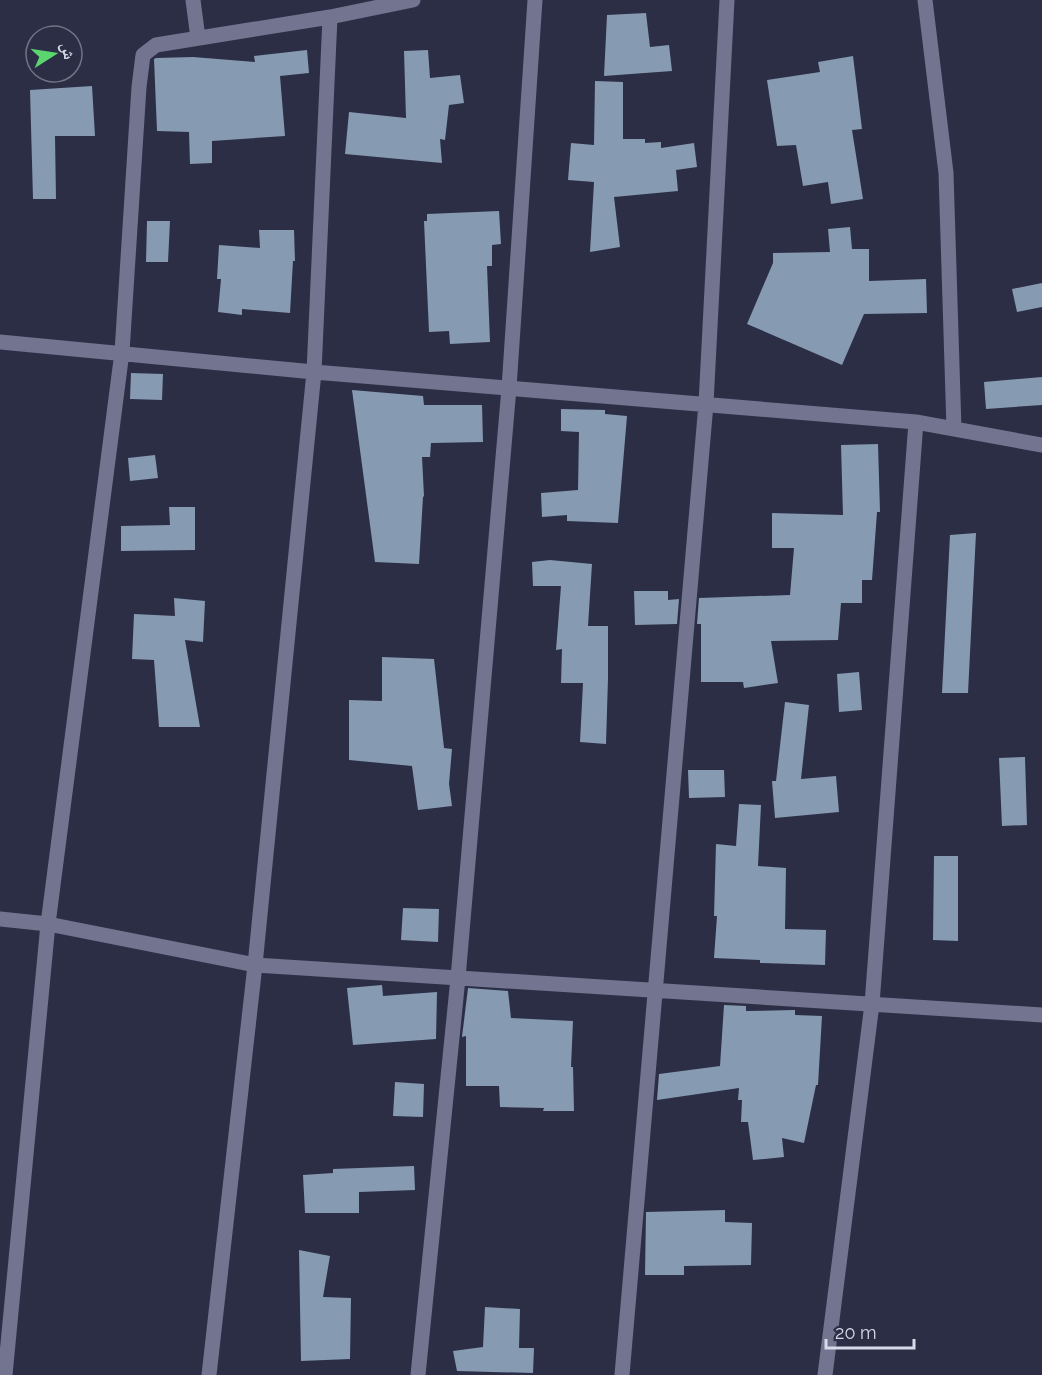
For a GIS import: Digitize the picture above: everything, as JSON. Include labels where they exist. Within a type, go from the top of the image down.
[{"type":"street","points":[[193,0],[198,38]]},
{"type":"street","points":[[5,1375],[48,924],[122,352],[143,56],[156,45],[330,17],[413,0]]},
{"type":"street","points":[[418,1375],[458,978],[508,388],[535,0]]},
{"type":"street","points":[[622,1375],[706,404],[727,0]]},
{"type":"street","points":[[925,0],[946,173],[954,429]]},
{"type":"street","points":[[208,1375],[255,965],[314,372],[330,17]]},
{"type":"street","points":[[0,342],[314,372],[916,422],[1042,445]]},
{"type":"street","points":[[825,1375],[872,1004],[916,422]]},
{"type":"street","points":[[0,919],[48,924],[255,965],[1042,1015]]},
{"type":"building","points":[[646,13],[650,47],[669,45],[672,71],[604,76],[607,15]]},
{"type":"building","points":[[307,50],[309,73],[280,76],[285,136],[212,141],[212,163],[190,164],[189,132],[157,131],[154,59],[193,57],[255,62],[254,56]]},
{"type":"building","points":[[428,50],[430,78],[460,75],[464,103],[449,105],[445,140],[440,139],[442,163],[345,154],[349,112],[406,118],[404,51]]},
{"type":"building","points":[[853,56],[862,129],[852,130],[863,199],[831,204],[828,182],[803,186],[796,145],[777,146],[767,80],[820,72],[818,62]]},
{"type":"building","points":[[595,81],[623,82],[623,139],[645,139],[645,143],[661,142],[661,148],[694,143],[697,167],[676,170],[678,191],[614,197],[620,247],[590,252],[594,182],[568,180],[571,143],[594,145]]},
{"type":"building","points":[[92,86],[95,136],[55,136],[56,199],[33,199],[30,90]]},
{"type":"building","points":[[499,211],[501,244],[492,245],[492,266],[487,266],[490,342],[450,344],[449,331],[429,332],[424,221],[427,221],[427,214]]},
{"type":"building","points":[[147,221],[170,221],[168,262],[146,262]]},
{"type":"building","points":[[850,227],[852,249],[869,249],[869,281],[926,279],[927,313],[864,314],[842,365],[747,324],[773,263],[773,253],[830,252],[828,229]]},
{"type":"building","points":[[259,230],[294,230],[295,261],[293,261],[290,313],[242,309],[242,315],[218,312],[221,279],[217,279],[219,245],[260,248]]},
{"type":"building","points":[[1042,283],[1042,307],[1017,312],[1012,289]]},
{"type":"building","points":[[131,373],[163,374],[162,400],[130,399]]},
{"type":"building","points":[[1042,377],[1042,405],[986,409],[984,382]]},
{"type":"building","points":[[352,390],[423,396],[424,405],[482,405],[483,442],[431,443],[430,457],[422,457],[424,496],[419,564],[375,562]]},
{"type":"building","points":[[561,409],[605,410],[605,414],[627,416],[618,523],[567,521],[567,515],[542,517],[541,493],[578,490],[579,432],[561,431]]},
{"type":"building","points":[[878,444],[880,512],[877,512],[872,580],[862,580],[862,603],[841,603],[838,640],[771,641],[778,683],[744,688],[743,682],[701,682],[701,624],[697,624],[699,598],[790,595],[794,548],[772,548],[772,513],[843,515],[841,445]]},
{"type":"building","points":[[155,455],[158,478],[130,481],[128,458]]},
{"type":"building","points":[[169,507],[195,507],[195,550],[121,551],[121,526],[170,525]]},
{"type":"building","points":[[976,533],[968,693],[942,693],[950,535]]},
{"type":"building","points":[[550,560],[592,564],[588,626],[608,626],[606,744],[580,742],[583,683],[561,683],[562,649],[556,650],[561,586],[533,586],[532,562]]},
{"type":"building","points":[[634,591],[668,591],[668,600],[679,599],[677,624],[635,625]]},
{"type":"building","points":[[174,598],[205,601],[203,642],[185,640],[200,727],[159,727],[154,660],[132,659],[134,614],[175,616]]},
{"type":"building","points":[[382,657],[434,659],[444,748],[452,749],[449,784],[452,806],[418,810],[412,766],[349,760],[349,700],[382,701]]},
{"type":"building","points":[[859,672],[862,710],[839,712],[837,674]]},
{"type":"building","points":[[785,702],[809,705],[801,779],[836,776],[839,812],[775,818],[772,781],[776,781]]},
{"type":"building","points":[[1025,757],[1027,825],[1002,826],[999,758]]},
{"type":"building","points":[[688,770],[724,770],[725,797],[689,798]]},
{"type":"building","points":[[739,804],[761,805],[758,866],[786,868],[785,929],[826,930],[825,965],[760,963],[760,960],[714,958],[717,916],[714,916],[716,844],[736,846]]},
{"type":"building","points":[[934,856],[958,856],[958,941],[933,940]]},
{"type":"building","points":[[403,908],[439,909],[438,942],[401,940]]},
{"type":"building","points":[[382,985],[383,996],[437,992],[436,1039],[353,1045],[347,988]]},
{"type":"building","points":[[468,988],[508,991],[511,1018],[573,1021],[571,1067],[573,1067],[574,1111],[500,1107],[499,1086],[466,1086],[466,1036],[462,1037]]},
{"type":"building","points":[[724,1005],[746,1006],[746,1011],[795,1010],[795,1015],[822,1016],[818,1085],[816,1085],[804,1143],[782,1138],[784,1157],[753,1160],[748,1122],[741,1122],[742,1100],[738,1100],[739,1088],[657,1100],[659,1074],[720,1066]]},
{"type":"building","points":[[395,1082],[424,1084],[423,1117],[393,1116]]},
{"type":"building","points":[[414,1166],[415,1190],[359,1192],[359,1213],[305,1213],[303,1175],[333,1173],[333,1169]]},
{"type":"building","points":[[725,1210],[725,1222],[752,1223],[751,1265],[684,1266],[684,1275],[645,1275],[646,1212]]},
{"type":"building","points":[[299,1250],[330,1256],[323,1297],[351,1298],[350,1359],[301,1361]]},
{"type":"building","points":[[485,1307],[520,1309],[519,1348],[534,1348],[533,1373],[457,1371],[453,1351],[483,1347]]}]
